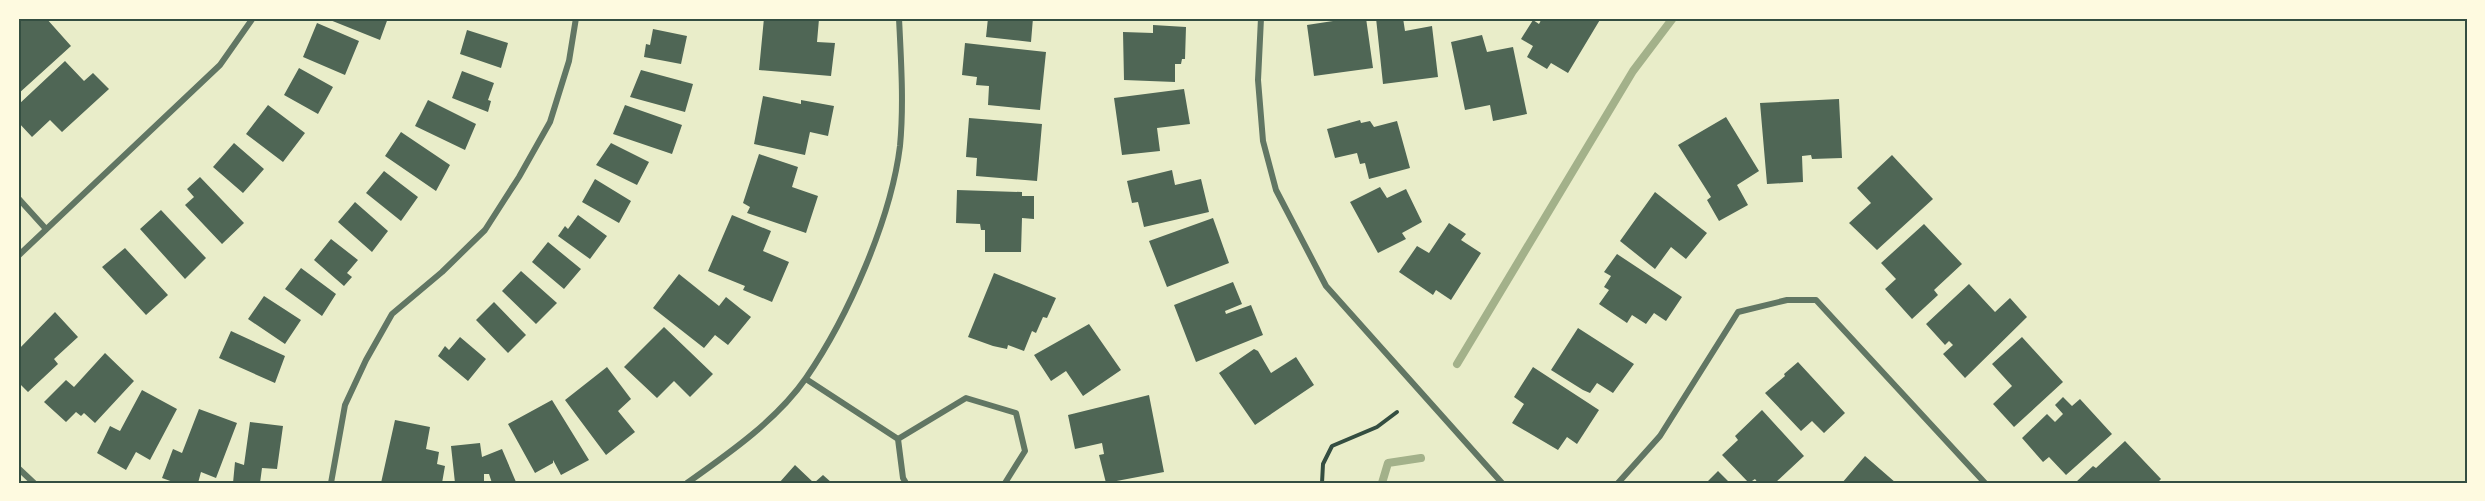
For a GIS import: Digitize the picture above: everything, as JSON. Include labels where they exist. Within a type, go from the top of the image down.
[{"type":"street","points":[[18,256],[220,65],[253,18]]},
{"type":"street","points":[[331,483],[345,405],[366,360],[392,314],[442,272],[484,230],[519,177],[550,122],[570,61],[576,18]]},
{"type":"street","points":[[687,483],[721,459],[768,419],[806,379],[858,283],[883,218],[900,146],[899,18]]},
{"type":"street","points":[[1261,18],[1258,80],[1263,141],[1276,190],[1326,286],[1502,483]]},
{"type":"street","points":[[18,198],[46,229]]},
{"type":"street","points":[[1618,483],[1660,436],[1738,312],[1786,300],[1816,300],[1984,483]]},
{"type":"street","points":[[806,379],[898,439],[903,478],[906,483]]},
{"type":"street","points":[[898,439],[966,398],[1016,413],[1025,451],[1005,483]]},
{"type":"street","points":[[18,468],[34,483]]},
{"type":"path","points":[[1322,483],[1323,464],[1332,446],[1377,427],[1397,412]]},
{"type":"building","points":[[18,18],[46,18],[71,46],[18,94]]},
{"type":"building","points":[[325,18],[388,18],[380,40]]},
{"type":"building","points":[[764,18],[819,19],[817,42],[835,43],[831,76],[759,70]]},
{"type":"building","points":[[988,18],[1033,18],[1031,42],[986,37]]},
{"type":"building","points":[[1333,18],[1366,18],[1373,68],[1314,76],[1307,25],[1333,21]]},
{"type":"building","points":[[1376,18],[1403,18],[1405,31],[1432,26],[1438,77],[1383,84]]},
{"type":"building","points":[[1542,18],[1601,18],[1568,73],[1551,63],[1547,69],[1527,57],[1533,46],[1521,39],[1533,20],[1539,24]]},
{"type":"building","points":[[317,23],[359,41],[345,75],[303,57]]},
{"type":"building","points":[[1153,25],[1186,27],[1185,59],[1182,59],[1181,64],[1175,64],[1175,82],[1124,80],[1123,32],[1153,33]]},
{"type":"building","points":[[653,29],[687,36],[681,64],[644,57],[646,44],[650,45]]},
{"type":"building","points":[[467,30],[508,43],[501,68],[460,54]]},
{"type":"building","points":[[1482,35],[1487,52],[1513,47],[1527,114],[1493,121],[1490,105],[1465,110],[1451,42]]},
{"type":"building","points":[[965,43],[1046,52],[1040,110],[988,105],[989,86],[976,85],[977,77],[962,75]]},
{"type":"building","points":[[65,61],[84,81],[93,73],[109,89],[62,132],[50,120],[32,137],[18,122],[18,105]]},
{"type":"building","points":[[299,68],[333,87],[318,114],[284,95]]},
{"type":"building","points":[[641,70],[693,84],[685,112],[630,97]]},
{"type":"building","points":[[462,71],[494,83],[488,100],[491,101],[488,112],[452,98]]},
{"type":"building","points":[[1184,89],[1190,124],[1157,128],[1160,151],[1122,155],[1114,98]]},
{"type":"building","points":[[763,96],[801,104],[801,100],[834,106],[828,136],[810,132],[805,155],[754,144]]},
{"type":"building","points":[[1839,99],[1842,158],[1812,159],[1811,155],[1802,156],[1803,182],[1767,184],[1760,103]]},
{"type":"building","points":[[428,100],[476,124],[465,150],[415,126]]},
{"type":"building","points":[[268,105],[305,133],[283,162],[246,134]]},
{"type":"building","points":[[625,105],[682,125],[672,154],[613,134]]},
{"type":"building","points":[[1726,117],[1759,171],[1737,185],[1748,205],[1719,221],[1707,200],[1711,197],[1678,145]]},
{"type":"building","points":[[969,118],[1042,124],[1037,181],[976,176],[977,158],[966,157]]},
{"type":"building","points":[[1360,120],[1361,123],[1370,121],[1374,127],[1397,121],[1410,168],[1369,179],[1365,163],[1360,164],[1357,153],[1335,158],[1327,129]]},
{"type":"building","points":[[401,132],[450,165],[436,191],[385,156]]},
{"type":"building","points":[[234,143],[264,169],[243,193],[213,167]]},
{"type":"building","points":[[611,143],[649,162],[637,185],[596,165]]},
{"type":"building","points":[[759,154],[798,167],[792,187],[818,196],[806,233],[747,213],[750,207],[743,203]]},
{"type":"building","points":[[1892,155],[1933,199],[1877,250],[1849,223],[1871,203],[1857,188]]},
{"type":"building","points":[[1172,170],[1175,185],[1201,179],[1209,212],[1144,227],[1138,202],[1132,203],[1127,181]]},
{"type":"building","points":[[384,171],[418,197],[401,221],[366,193]]},
{"type":"building","points":[[200,177],[244,223],[222,244],[185,205],[194,197],[187,189]]},
{"type":"building","points":[[595,179],[631,201],[619,223],[582,202]]},
{"type":"building","points":[[1380,187],[1387,198],[1406,189],[1422,222],[1402,233],[1406,239],[1378,253],[1350,202]]},
{"type":"building","points":[[957,190],[1022,192],[1022,196],[1034,196],[1034,219],[1022,218],[1021,252],[985,252],[985,230],[981,230],[980,224],[956,223]]},
{"type":"building","points":[[1655,192],[1707,233],[1686,259],[1671,247],[1655,269],[1620,241]]},
{"type":"building","points":[[355,202],[388,231],[372,252],[338,222]]},
{"type":"building","points":[[161,210],[206,258],[185,279],[140,229]]},
{"type":"building","points":[[578,215],[607,236],[590,259],[558,236],[565,226],[568,229]]},
{"type":"building","points":[[732,215],[771,231],[763,251],[789,262],[772,302],[743,290],[745,286],[708,271]]},
{"type":"building","points":[[1213,218],[1229,263],[1167,287],[1149,241]]},
{"type":"building","points":[[1449,223],[1466,234],[1461,240],[1481,253],[1451,300],[1436,290],[1433,295],[1399,272],[1417,246],[1429,253]]},
{"type":"building","points":[[1924,224],[1962,264],[1934,290],[1938,295],[1912,319],[1885,289],[1896,279],[1881,263]]},
{"type":"building","points":[[331,239],[358,260],[347,273],[352,277],[344,286],[314,260]]},
{"type":"building","points":[[548,242],[581,269],[564,289],[532,262]]},
{"type":"building","points":[[125,248],[168,295],[146,315],[102,267]]},
{"type":"building","points":[[1617,254],[1682,297],[1666,321],[1654,313],[1646,324],[1632,315],[1627,323],[1599,304],[1609,290],[1604,287],[1611,276],[1604,272]]},
{"type":"building","points":[[301,268],[336,294],[322,316],[285,289]]},
{"type":"building","points":[[521,271],[557,303],[536,324],[502,291]]},
{"type":"building","points":[[994,273],[1056,298],[1047,318],[1043,317],[1036,333],[1032,331],[1024,351],[1008,345],[1007,349],[993,346],[968,337]]},
{"type":"building","points":[[679,274],[719,306],[726,297],[751,317],[728,345],[715,335],[704,348],[653,308]]},
{"type":"building","points":[[1233,282],[1242,304],[1225,311],[1226,314],[1251,305],[1263,335],[1196,362],[1174,305]]},
{"type":"building","points":[[1969,284],[1995,312],[2010,298],[2027,317],[1965,378],[1943,354],[1953,345],[1949,341],[1945,345],[1926,324]]},
{"type":"building","points":[[264,296],[301,320],[285,344],[248,319]]},
{"type":"building","points":[[494,302],[526,335],[508,353],[476,320]]},
{"type":"building","points":[[55,312],[78,337],[54,359],[58,364],[28,392],[18,382],[18,350]]},
{"type":"building","points":[[1089,324],[1121,370],[1083,396],[1066,371],[1051,381],[1034,355]]},
{"type":"building","points":[[664,327],[713,374],[690,397],[674,381],[657,398],[624,367]]},
{"type":"building","points":[[1578,328],[1634,364],[1613,393],[1597,383],[1590,393],[1551,370]]},
{"type":"building","points":[[231,331],[285,356],[275,383],[219,358]]},
{"type":"building","points":[[460,337],[486,359],[468,381],[438,356],[445,346],[449,350]]},
{"type":"building","points":[[2022,337],[2063,382],[2014,427],[1993,404],[2012,386],[1992,364]]},
{"type":"building","points":[[1254,349],[1258,351],[1271,373],[1296,357],[1314,385],[1255,425],[1219,373]]},
{"type":"building","points":[[105,353],[134,381],[95,423],[84,413],[81,416],[76,412],[66,422],[44,402],[66,380],[74,387]]},
{"type":"building","points":[[1798,362],[1845,413],[1824,433],[1812,421],[1801,431],[1765,393]]},
{"type":"building","points":[[607,367],[631,399],[618,411],[635,432],[606,455],[565,400]]},
{"type":"building","points":[[1533,367],[1599,410],[1577,444],[1567,437],[1558,450],[1512,423],[1524,404],[1514,397]]},
{"type":"building","points":[[142,390],[177,409],[150,460],[136,452],[126,470],[97,453],[110,426],[120,431]]},
{"type":"building","points":[[1149,395],[1164,472],[1106,483],[1099,455],[1104,454],[1102,443],[1075,449],[1068,415]]},
{"type":"building","points":[[2063,397],[2072,406],[2080,399],[2112,434],[2066,475],[2049,457],[2043,462],[2022,438],[2047,414],[2055,422],[2063,414],[2055,405]]},
{"type":"building","points":[[552,400],[589,460],[561,475],[553,460],[553,463],[535,473],[508,424]]},
{"type":"building","points":[[199,409],[237,423],[216,478],[201,472],[198,483],[176,483],[162,478],[173,449],[182,453]]},
{"type":"building","points":[[1762,410],[1804,456],[1775,483],[1758,483],[1755,479],[1749,483],[1722,455],[1738,440],[1735,436]]},
{"type":"building","points":[[395,420],[430,427],[426,449],[439,452],[437,464],[445,466],[442,483],[381,483]]},
{"type":"building","points":[[250,422],[283,426],[277,469],[262,468],[260,483],[233,483],[235,462],[244,465]]},
{"type":"building","points":[[2125,441],[2161,479],[2157,483],[2075,483],[2093,466],[2096,468]]},
{"type":"building","points":[[480,443],[482,457],[502,449],[516,482],[492,483],[489,474],[484,474],[484,483],[455,483],[451,446]]},
{"type":"building","points":[[1865,456],[1896,483],[1842,483]]},
{"type":"building","points":[[795,465],[814,483],[779,483]]},
{"type":"building","points":[[1718,471],[1730,483],[1706,483]]},
{"type":"building","points":[[823,475],[832,483],[814,483]]},
{"type":"waterway","points":[[1457,364],[1633,71],[1673,18]]},
{"type":"waterway","points":[[1382,483],[1388,463],[1421,458]]}]
